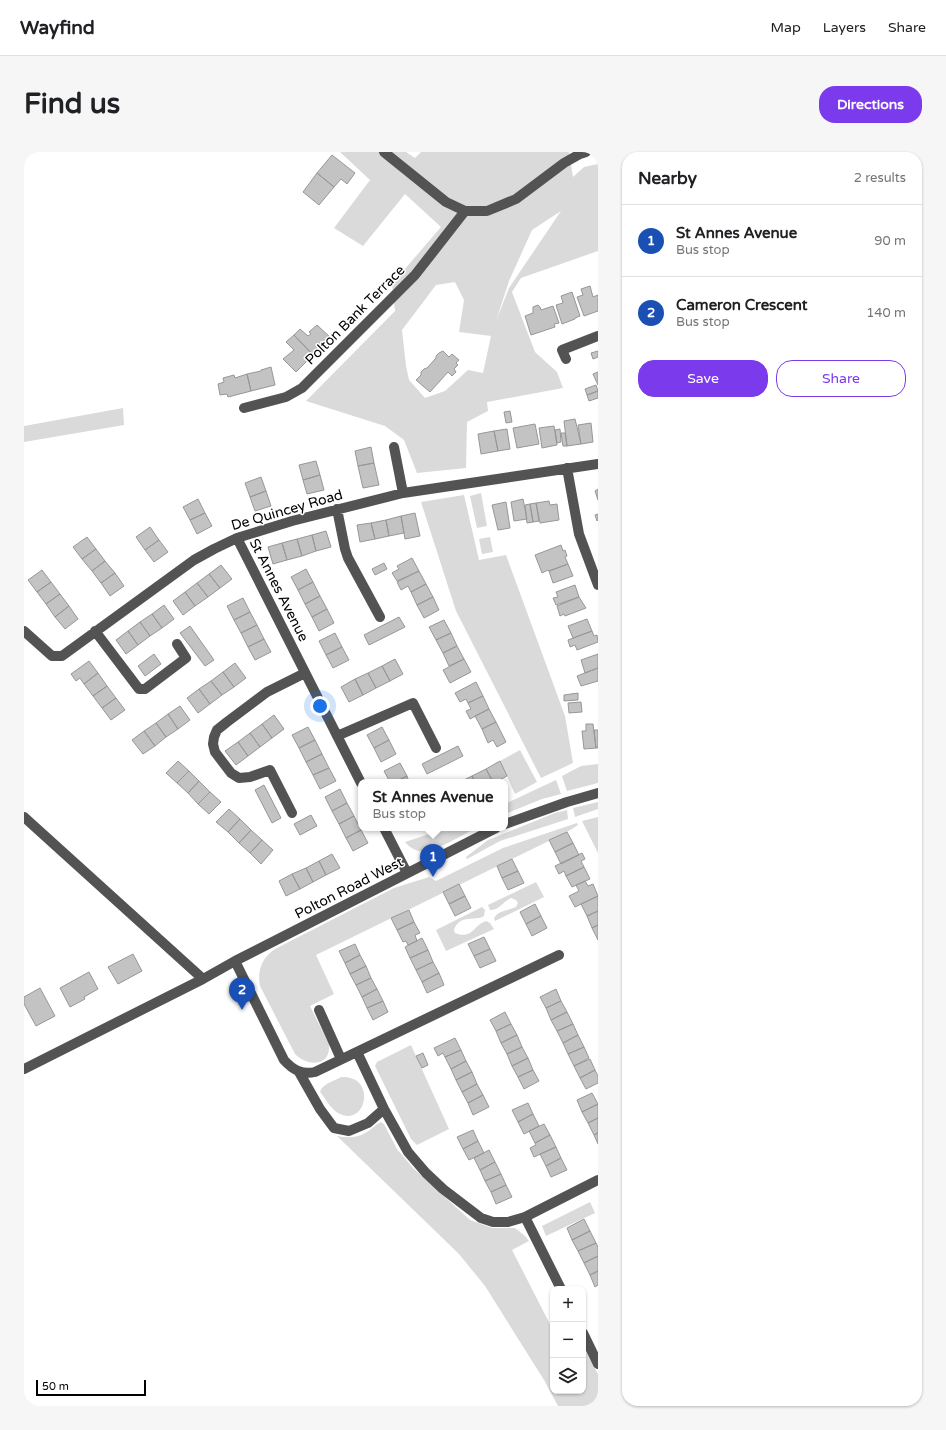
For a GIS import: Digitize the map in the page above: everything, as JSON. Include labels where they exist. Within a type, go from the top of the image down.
[{"type":"street","points":[[384,152],[446,202],[465,211],[487,211],[516,199],[564,163],[586,152]]},
{"type":"street","name":"Polton Bank Terrace","points":[[244,408],[286,397],[302,388],[415,275],[465,211]]},
{"type":"street","points":[[566,359],[562,350],[598,336]]},
{"type":"street","points":[[394,447],[403,493]]},
{"type":"street","name":"De Quincey Road","points":[[24,631],[52,656],[62,656],[194,560],[237,538],[292,521],[403,493],[598,464]]},
{"type":"street","points":[[567,468],[580,534],[598,585]]},
{"type":"street","points":[[337,509],[348,558],[380,617]]},
{"type":"street","name":"St Annes Avenue","points":[[237,538],[359,779]]},
{"type":"street","points":[[96,631],[139,689],[145,689],[186,658],[177,644]]},
{"type":"street","points":[[292,813],[270,770],[250,777],[239,778],[231,773],[215,752],[213,744],[214,737],[218,730],[227,722],[267,692],[305,672]]},
{"type":"street","points":[[338,736],[413,703],[436,748]]},
{"type":"street","points":[[508,823],[566,802],[598,793]]},
{"type":"street","points":[[24,817],[203,980]]},
{"type":"street","points":[[386,831],[407,873]]},
{"type":"street","name":"Polton Road West","points":[[24,1069],[203,980],[235,961],[490,831]]},
{"type":"street","points":[[235,961],[284,1060],[299,1072],[307,1073],[315,1072],[559,955]]},
{"type":"street","points":[[319,1010],[341,1059]]},
{"type":"street","points":[[357,1052],[384,1109],[408,1152],[426,1173],[461,1204],[481,1218],[493,1222],[508,1222],[525,1217],[598,1180]]},
{"type":"street","points":[[299,1072],[320,1109],[334,1128],[350,1131],[368,1123],[384,1109]]},
{"type":"street","points":[[525,1217],[560,1286]]},
{"type":"street","points":[[586,1340],[598,1364]]},
{"type":"shaded area","points":[[340,152],[406,152],[415,158],[421,152],[569,152],[573,177],[584,167],[598,164],[598,251],[521,278],[512,292],[535,352],[557,372],[563,388],[487,402],[488,411],[467,422],[466,468],[417,473],[404,440],[385,426],[306,401],[395,311],[392,284],[441,227],[405,194],[363,246],[334,228],[370,180]],"holes":[[[561,211],[509,288],[496,321],[509,281],[532,230]],[[455,282],[464,300],[459,332],[491,336],[483,373],[468,370],[445,391],[425,398],[409,380],[402,330],[436,285]]]},
{"type":"shaded area","points":[[123,408],[124,425],[24,442],[24,426]]},
{"type":"shaded area","points":[[481,493],[487,526],[477,528],[470,496]]},
{"type":"shaded area","points":[[464,495],[479,560],[506,555],[565,716],[573,763],[541,778],[456,611],[421,502]]},
{"type":"shaded area","points":[[490,537],[493,552],[482,554],[479,539]]},
{"type":"shaded area","points":[[520,750],[537,782],[515,794],[500,761]]},
{"type":"shaded area","points":[[598,764],[598,783],[567,791],[562,776],[581,766]]},
{"type":"shaded area","points":[[556,780],[561,794],[542,799],[508,813],[508,803]]},
{"type":"shaded area","points":[[598,802],[598,809],[575,817],[573,808]]},
{"type":"shaded area","points":[[567,810],[568,819],[500,841],[467,859],[466,857],[488,840],[555,813]]},
{"type":"shaded area","points":[[598,817],[598,853],[582,821]]},
{"type":"shaded area","points":[[577,823],[578,825],[567,832],[316,955],[334,994],[310,1006],[329,1044],[329,1052],[323,1061],[312,1063],[295,1054],[260,986],[260,970],[264,960],[270,953],[275,949],[394,888],[429,877],[436,881],[503,848]]},
{"type":"shaded area","points":[[438,831],[470,831],[443,845],[429,850],[416,850],[411,848],[405,842]]},
{"type":"shaded area","points":[[536,882],[544,897],[495,921],[494,918],[498,913],[516,907],[518,903],[516,900],[511,898],[493,910],[490,910],[488,905]]},
{"type":"shaded area","points":[[482,907],[485,910],[484,916],[460,921],[454,930],[455,933],[466,935],[486,921],[490,923],[494,929],[446,951],[436,930]]},
{"type":"shaded area","points":[[411,1045],[449,1129],[417,1145],[411,1139],[375,1066],[377,1062]]},
{"type":"shaded area","points":[[341,1077],[353,1079],[360,1084],[364,1092],[364,1100],[361,1108],[355,1114],[348,1116],[335,1111],[320,1092],[323,1087]]},
{"type":"shaded area","points":[[381,1122],[384,1124],[397,1149],[413,1168],[470,1220],[492,1228],[515,1228],[529,1241],[512,1250],[550,1324],[550,1391],[485,1286],[459,1254],[337,1136],[359,1136]]},
{"type":"shaded area","points":[[590,1202],[595,1213],[546,1236],[542,1226]]},
{"type":"shaded area","points":[[586,1352],[598,1374],[598,1406],[558,1406],[552,1394],[586,1394]]},
{"type":"building","points":[[332,155],[355,173],[347,184],[341,179],[334,187],[317,173]]},
{"type":"building","points":[[317,173],[334,187],[319,205],[303,192]]},
{"type":"building","points":[[590,286],[593,297],[598,295],[598,311],[584,316],[577,297],[583,295],[581,289]]},
{"type":"building","points":[[572,292],[580,316],[562,324],[556,305],[563,303],[561,296]]},
{"type":"building","points":[[538,305],[541,310],[553,306],[559,323],[554,324],[555,327],[531,335],[525,316],[533,313],[533,307]]},
{"type":"building","points":[[317,325],[331,338],[313,355],[294,335],[300,329],[308,336],[311,334],[309,332]]},
{"type":"building","points":[[294,335],[313,355],[296,372],[283,359],[294,350],[286,342]]},
{"type":"building","points":[[443,351],[449,357],[452,354],[459,360],[456,363],[458,365],[454,369],[456,372],[452,376],[448,372],[430,392],[416,380],[421,375],[421,372],[427,368],[439,353]]},
{"type":"building","points":[[598,351],[598,357],[593,359],[591,353]]},
{"type":"building","points":[[271,367],[275,385],[251,391],[247,374]]},
{"type":"building","points":[[598,372],[598,385],[593,374]]},
{"type":"building","points":[[247,374],[251,391],[228,397],[227,394],[220,395],[218,384],[224,382],[223,378],[234,375],[235,378]]},
{"type":"building","points":[[596,385],[598,391],[587,395],[585,389]]},
{"type":"building","points":[[598,391],[598,398],[589,401],[587,395]]},
{"type":"building","points":[[510,411],[512,422],[506,423],[504,412]]},
{"type":"building","points":[[575,419],[581,444],[567,446],[564,421]]},
{"type":"building","points":[[591,423],[593,442],[581,444],[578,425]]},
{"type":"building","points":[[535,424],[539,444],[517,448],[513,428]]},
{"type":"building","points":[[554,426],[557,445],[542,448],[539,428]]},
{"type":"building","points":[[507,429],[510,449],[498,451],[494,431]]},
{"type":"building","points":[[560,429],[561,442],[557,443],[555,430]]},
{"type":"building","points":[[494,431],[498,451],[481,454],[478,434]]},
{"type":"building","points":[[561,433],[565,433],[567,446],[563,446]]},
{"type":"building","points":[[371,447],[374,463],[358,466],[355,451]]},
{"type":"building","points":[[316,461],[320,475],[303,480],[299,465]]},
{"type":"building","points":[[374,463],[379,485],[363,488],[358,466]]},
{"type":"building","points":[[320,475],[324,490],[307,494],[303,480]]},
{"type":"building","points":[[261,477],[266,491],[250,497],[245,483]]},
{"type":"building","points":[[598,489],[598,500],[595,491]]},
{"type":"building","points":[[266,491],[271,506],[255,511],[250,497]]},
{"type":"building","points":[[198,499],[205,513],[190,520],[183,507]]},
{"type":"building","points":[[523,499],[527,519],[514,521],[511,502]]},
{"type":"building","points":[[549,501],[550,505],[557,504],[559,520],[540,523],[536,503]]},
{"type":"building","points":[[506,502],[510,528],[498,530],[492,505]]},
{"type":"building","points":[[536,503],[539,521],[533,522],[530,504]]},
{"type":"building","points":[[530,504],[533,522],[527,523],[525,505]]},
{"type":"building","points":[[205,513],[212,526],[197,534],[190,520]]},
{"type":"building","points":[[415,513],[420,536],[405,539],[401,516]]},
{"type":"building","points":[[598,514],[598,520],[597,521],[595,515]]},
{"type":"building","points":[[401,516],[404,533],[389,536],[386,520]]},
{"type":"building","points":[[386,520],[389,536],[375,539],[371,523]]},
{"type":"building","points":[[371,523],[375,539],[360,542],[357,525]]},
{"type":"building","points":[[150,527],[159,540],[145,550],[136,537]]},
{"type":"building","points":[[326,531],[331,547],[316,551],[312,535]]},
{"type":"building","points":[[312,535],[316,551],[302,556],[297,539]]},
{"type":"building","points":[[87,537],[96,549],[82,559],[73,547]]},
{"type":"building","points":[[297,539],[302,556],[287,560],[282,543]]},
{"type":"building","points":[[159,540],[168,552],[154,562],[145,550]]},
{"type":"building","points":[[282,543],[287,560],[273,564],[268,547]]},
{"type":"building","points":[[561,545],[563,551],[565,550],[567,556],[565,557],[568,564],[542,573],[535,555]]},
{"type":"building","points":[[96,549],[105,561],[92,571],[82,559]]},
{"type":"building","points":[[412,558],[419,571],[397,581],[392,573],[399,569],[397,566]]},
{"type":"building","points":[[105,561],[115,573],[101,583],[92,571]]},
{"type":"building","points":[[384,563],[387,569],[375,575],[372,569]]},
{"type":"building","points":[[568,564],[573,576],[553,583],[549,571]]},
{"type":"building","points":[[221,565],[232,579],[220,588],[209,574]]},
{"type":"building","points":[[306,569],[313,582],[298,590],[291,577]]},
{"type":"building","points":[[42,570],[51,582],[37,592],[28,580]]},
{"type":"building","points":[[419,571],[426,584],[411,592],[408,586],[401,590],[397,582]]},
{"type":"building","points":[[115,573],[124,586],[110,596],[101,583]]},
{"type":"building","points":[[209,574],[220,588],[208,597],[197,583]]},
{"type":"building","points":[[51,582],[60,594],[46,604],[37,592]]},
{"type":"building","points":[[313,582],[320,596],[305,604],[298,590]]},
{"type":"building","points":[[197,583],[208,597],[195,606],[185,592]]},
{"type":"building","points":[[426,584],[433,597],[417,605],[411,592]]},
{"type":"building","points":[[575,585],[579,597],[556,605],[553,598],[558,597],[556,592]]},
{"type":"building","points":[[185,592],[195,606],[183,615],[173,601]]},
{"type":"building","points":[[60,594],[69,606],[55,617],[46,604]]},
{"type":"building","points":[[320,596],[327,609],[312,617],[305,604]]},
{"type":"building","points":[[433,597],[439,610],[424,618],[417,605]]},
{"type":"building","points":[[579,597],[586,608],[565,616],[564,614],[560,616],[557,606]]},
{"type":"building","points":[[243,598],[250,612],[234,620],[227,606]]},
{"type":"building","points":[[164,605],[174,619],[162,628],[152,614]]},
{"type":"building","points":[[69,606],[78,619],[65,629],[55,617]]},
{"type":"building","points":[[327,609],[334,623],[319,631],[312,617]]},
{"type":"building","points":[[250,612],[257,625],[241,633],[234,620]]},
{"type":"building","points":[[152,614],[162,628],[150,636],[140,622]]},
{"type":"building","points":[[399,617],[405,627],[369,645],[364,635]]},
{"type":"building","points":[[587,619],[592,631],[573,638],[568,626]]},
{"type":"building","points":[[444,620],[451,633],[436,640],[429,627]]},
{"type":"building","points":[[140,622],[150,636],[138,645],[128,631]]},
{"type":"building","points":[[257,625],[264,639],[248,647],[241,633]]},
{"type":"building","points":[[190,626],[214,660],[205,666],[180,633]]},
{"type":"building","points":[[128,631],[138,645],[126,654],[116,640]]},
{"type":"building","points":[[592,631],[594,636],[597,635],[598,642],[577,650],[575,645],[570,647],[568,640]]},
{"type":"building","points":[[335,633],[342,647],[326,655],[319,641]]},
{"type":"building","points":[[451,633],[457,646],[443,653],[436,640]]},
{"type":"building","points":[[264,639],[271,652],[255,660],[248,647]]},
{"type":"building","points":[[457,646],[464,659],[449,666],[443,653]]},
{"type":"building","points":[[342,647],[349,660],[333,668],[326,655]]},
{"type":"building","points":[[154,654],[161,664],[145,676],[138,666]]},
{"type":"building","points":[[598,654],[598,668],[585,673],[581,660]]},
{"type":"building","points":[[395,659],[403,674],[390,681],[382,666]]},
{"type":"building","points":[[464,659],[471,672],[450,683],[443,670]]},
{"type":"building","points":[[89,661],[98,673],[84,684],[80,678],[76,681],[71,674]]},
{"type":"building","points":[[235,663],[246,678],[234,687],[223,672]]},
{"type":"building","points":[[382,666],[390,681],[376,688],[368,673]]},
{"type":"building","points":[[598,668],[598,681],[581,686],[577,676]]},
{"type":"building","points":[[223,672],[234,687],[222,695],[211,681]]},
{"type":"building","points":[[98,673],[107,686],[93,696],[84,684]]},
{"type":"building","points":[[368,673],[376,688],[363,695],[355,679]]},
{"type":"building","points":[[355,679],[363,695],[349,702],[341,687]]},
{"type":"building","points":[[211,681],[222,695],[210,704],[199,689]]},
{"type":"building","points":[[476,682],[483,696],[468,703],[466,699],[460,702],[455,693]]},
{"type":"building","points":[[107,686],[116,698],[102,708],[93,696]]},
{"type":"building","points":[[199,689],[210,704],[198,713],[187,698]]},
{"type":"building","points":[[578,693],[578,700],[564,701],[564,695]]},
{"type":"building","points":[[483,696],[489,709],[470,719],[466,711],[471,709],[468,703]]},
{"type":"building","points":[[116,698],[125,710],[111,720],[102,708]]},
{"type":"building","points":[[581,702],[582,712],[569,713],[568,703]]},
{"type":"building","points":[[180,706],[190,720],[178,729],[168,714]]},
{"type":"building","points":[[489,709],[496,722],[482,729],[475,716]]},
{"type":"building","points":[[168,714],[178,729],[166,737],[156,723]]},
{"type":"building","points":[[274,715],[284,729],[272,738],[262,724]]},
{"type":"building","points":[[496,722],[506,742],[497,747],[493,740],[488,743],[482,729]]},
{"type":"building","points":[[156,723],[166,737],[155,746],[144,731]]},
{"type":"building","points":[[262,724],[272,738],[260,747],[250,733]]},
{"type":"building","points":[[586,724],[593,724],[596,748],[584,749],[582,731],[586,731]]},
{"type":"building","points":[[308,727],[315,740],[299,748],[292,735]]},
{"type":"building","points":[[382,727],[389,740],[374,748],[367,735]]},
{"type":"building","points":[[594,730],[598,730],[598,748],[596,748]]},
{"type":"building","points":[[144,731],[155,746],[143,754],[132,740]]},
{"type":"building","points":[[250,733],[260,747],[248,756],[238,742]]},
{"type":"building","points":[[315,740],[322,754],[306,762],[299,748]]},
{"type":"building","points":[[389,740],[396,754],[381,762],[374,748]]},
{"type":"building","points":[[238,742],[248,756],[236,765],[225,751]]},
{"type":"building","points":[[458,746],[463,756],[427,774],[422,764]]},
{"type":"building","points":[[322,754],[329,768],[313,775],[306,762]]},
{"type":"building","points":[[178,761],[189,771],[177,783],[166,773]]},
{"type":"building","points":[[500,761],[507,776],[502,779],[491,779],[486,769]]},
{"type":"building","points":[[400,763],[407,776],[401,779],[388,779],[384,771]]},
{"type":"building","points":[[329,768],[336,781],[320,789],[313,775]]},
{"type":"building","points":[[486,769],[491,779],[474,779],[472,776]]},
{"type":"building","points":[[189,771],[199,781],[188,793],[177,783]]},
{"type":"building","points":[[407,776],[408,779],[401,779]]},
{"type":"building","points":[[472,776],[474,779],[466,779]]},
{"type":"building","points":[[199,781],[210,792],[198,804],[188,793]]},
{"type":"building","points":[[264,785],[281,818],[272,823],[255,790]]},
{"type":"building","points":[[340,789],[347,803],[332,811],[325,797]]},
{"type":"building","points":[[210,792],[221,802],[209,814],[198,804]]},
{"type":"building","points":[[347,803],[354,816],[339,824],[332,811]]},
{"type":"building","points":[[229,809],[240,819],[228,832],[216,822]]},
{"type":"building","points":[[311,815],[317,826],[300,835],[294,824]]},
{"type":"building","points":[[354,816],[359,831],[346,838],[339,824]]},
{"type":"building","points":[[240,819],[251,830],[239,843],[228,832]]},
{"type":"building","points":[[251,830],[262,840],[250,853],[239,843]]},
{"type":"building","points":[[362,831],[368,843],[353,851],[346,838]]},
{"type":"building","points":[[567,832],[573,843],[555,852],[549,840]]},
{"type":"building","points":[[262,840],[273,850],[261,864],[250,853]]},
{"type":"building","points":[[573,843],[579,855],[561,864],[555,852]]},
{"type":"building","points":[[582,853],[585,859],[581,861],[584,867],[566,876],[564,871],[559,874],[555,866]]},
{"type":"building","points":[[332,854],[340,868],[326,875],[319,861]]},
{"type":"building","points":[[512,859],[518,871],[502,878],[497,866]]},
{"type":"building","points":[[319,861],[326,875],[313,882],[306,868]]},
{"type":"building","points":[[584,867],[590,879],[572,887],[566,876]]},
{"type":"building","points":[[306,868],[313,882],[300,889],[292,874]]},
{"type":"building","points":[[518,871],[524,883],[508,890],[502,878]]},
{"type":"building","points":[[292,874],[300,889],[286,896],[279,881]]},
{"type":"building","points":[[585,881],[588,886],[593,884],[598,896],[575,907],[569,896],[579,891],[576,885]]},
{"type":"building","points":[[459,884],[465,896],[449,904],[443,892]]},
{"type":"building","points":[[465,896],[471,908],[455,916],[449,904]]},
{"type":"building","points":[[598,896],[598,911],[587,916],[581,904]]},
{"type":"building","points":[[535,904],[541,916],[526,924],[520,912]]},
{"type":"building","points":[[409,910],[414,922],[397,930],[391,918]]},
{"type":"building","points":[[598,911],[598,925],[592,928],[587,916]]},
{"type":"building","points":[[541,916],[547,928],[532,936],[526,924]]},
{"type":"building","points":[[414,922],[420,933],[415,935],[417,941],[408,945],[406,941],[403,942],[397,930]]},
{"type":"building","points":[[598,925],[598,940],[592,928]]},
{"type":"building","points":[[484,937],[490,949],[474,956],[468,944]]},
{"type":"building","points":[[422,938],[428,950],[410,958],[405,947]]},
{"type":"building","points":[[355,944],[360,955],[345,963],[339,951]]},
{"type":"building","points":[[490,949],[496,961],[480,968],[474,956]]},
{"type":"building","points":[[428,950],[433,962],[416,970],[410,958]]},
{"type":"building","points":[[133,954],[142,971],[118,984],[108,967]]},
{"type":"building","points":[[360,955],[366,966],[350,974],[345,963]]},
{"type":"building","points":[[433,962],[439,973],[422,982],[416,970]]},
{"type":"building","points":[[366,966],[371,978],[356,985],[350,974]]},
{"type":"building","points":[[89,972],[98,989],[84,997],[85,999],[70,1007],[60,988]]},
{"type":"building","points":[[439,973],[444,985],[427,993],[422,982]]},
{"type":"building","points":[[371,978],[377,989],[362,997],[356,985]]},
{"type":"building","points":[[40,988],[55,1016],[36,1026],[24,1004],[24,997]]},
{"type":"building","points":[[377,989],[383,1001],[367,1008],[362,997]]},
{"type":"building","points":[[556,989],[561,1001],[546,1008],[540,997]]},
{"type":"building","points":[[383,1001],[388,1012],[373,1020],[367,1008]]},
{"type":"building","points":[[561,1001],[567,1012],[551,1020],[546,1008]]},
{"type":"building","points":[[505,1012],[511,1024],[496,1031],[490,1020]]},
{"type":"building","points":[[567,1012],[573,1024],[557,1031],[551,1020]]},
{"type":"building","points":[[511,1024],[517,1035],[501,1043],[496,1031]]},
{"type":"building","points":[[573,1024],[578,1035],[563,1043],[557,1031]]},
{"type":"building","points":[[517,1035],[522,1047],[507,1054],[501,1043]]},
{"type":"building","points":[[578,1035],[584,1047],[568,1054],[563,1043]]},
{"type":"building","points":[[455,1038],[461,1050],[445,1057],[443,1053],[438,1056],[434,1048]]},
{"type":"building","points":[[522,1047],[528,1058],[512,1066],[507,1054]]},
{"type":"building","points":[[584,1047],[589,1058],[574,1066],[568,1054]]},
{"type":"building","points":[[461,1050],[466,1061],[451,1069],[445,1057]]},
{"type":"building","points":[[423,1053],[428,1065],[422,1068],[416,1056]]},
{"type":"building","points":[[528,1058],[533,1070],[518,1077],[512,1066]]},
{"type":"building","points":[[590,1059],[595,1070],[580,1078],[574,1066]]},
{"type":"building","points":[[466,1061],[472,1072],[456,1080],[451,1069]]},
{"type":"building","points":[[533,1070],[539,1081],[524,1089],[518,1077]]},
{"type":"building","points":[[595,1070],[598,1076],[598,1083],[586,1089],[580,1078]]},
{"type":"building","points":[[472,1072],[477,1084],[462,1092],[456,1080]]},
{"type":"building","points":[[477,1084],[483,1095],[468,1103],[462,1092]]},
{"type":"building","points":[[592,1093],[598,1104],[582,1112],[577,1100]]},
{"type":"building","points":[[483,1095],[489,1107],[473,1115],[468,1103]]},
{"type":"building","points":[[528,1103],[533,1114],[518,1122],[512,1110]]},
{"type":"building","points":[[598,1104],[598,1118],[588,1123],[582,1112]]},
{"type":"building","points":[[533,1114],[539,1126],[524,1134],[518,1122]]},
{"type":"building","points":[[598,1118],[598,1133],[594,1135],[588,1123]]},
{"type":"building","points":[[544,1124],[550,1135],[535,1143],[529,1131]]},
{"type":"building","points":[[473,1130],[478,1141],[463,1149],[457,1137]]},
{"type":"building","points":[[598,1133],[598,1144],[594,1135]]},
{"type":"building","points":[[550,1135],[556,1147],[534,1157],[530,1148],[536,1145],[535,1143]]},
{"type":"building","points":[[478,1141],[484,1153],[469,1160],[463,1149]]},
{"type":"building","points":[[556,1147],[561,1158],[546,1166],[540,1154]]},
{"type":"building","points":[[489,1150],[495,1162],[480,1170],[474,1158]]},
{"type":"building","points":[[561,1158],[567,1170],[551,1177],[546,1166]]},
{"type":"building","points":[[495,1162],[501,1174],[485,1181],[480,1170]]},
{"type":"building","points":[[501,1174],[506,1185],[491,1192],[485,1181]]},
{"type":"building","points":[[506,1185],[512,1197],[496,1204],[491,1192]]},
{"type":"building","points":[[584,1219],[590,1231],[572,1240],[567,1228]]},
{"type":"building","points":[[590,1231],[596,1243],[578,1251],[572,1240]]},
{"type":"building","points":[[596,1243],[598,1247],[598,1256],[584,1263],[578,1251]]},
{"type":"building","points":[[598,1256],[598,1271],[590,1275],[584,1263]]},
{"type":"building","points":[[598,1271],[598,1285],[595,1287],[590,1275]]},
{"type":"place","name":"St Annes Avenue","points":[[433,877]]},
{"type":"place","name":"Cameron Crescent","points":[[242,1010]]}]
